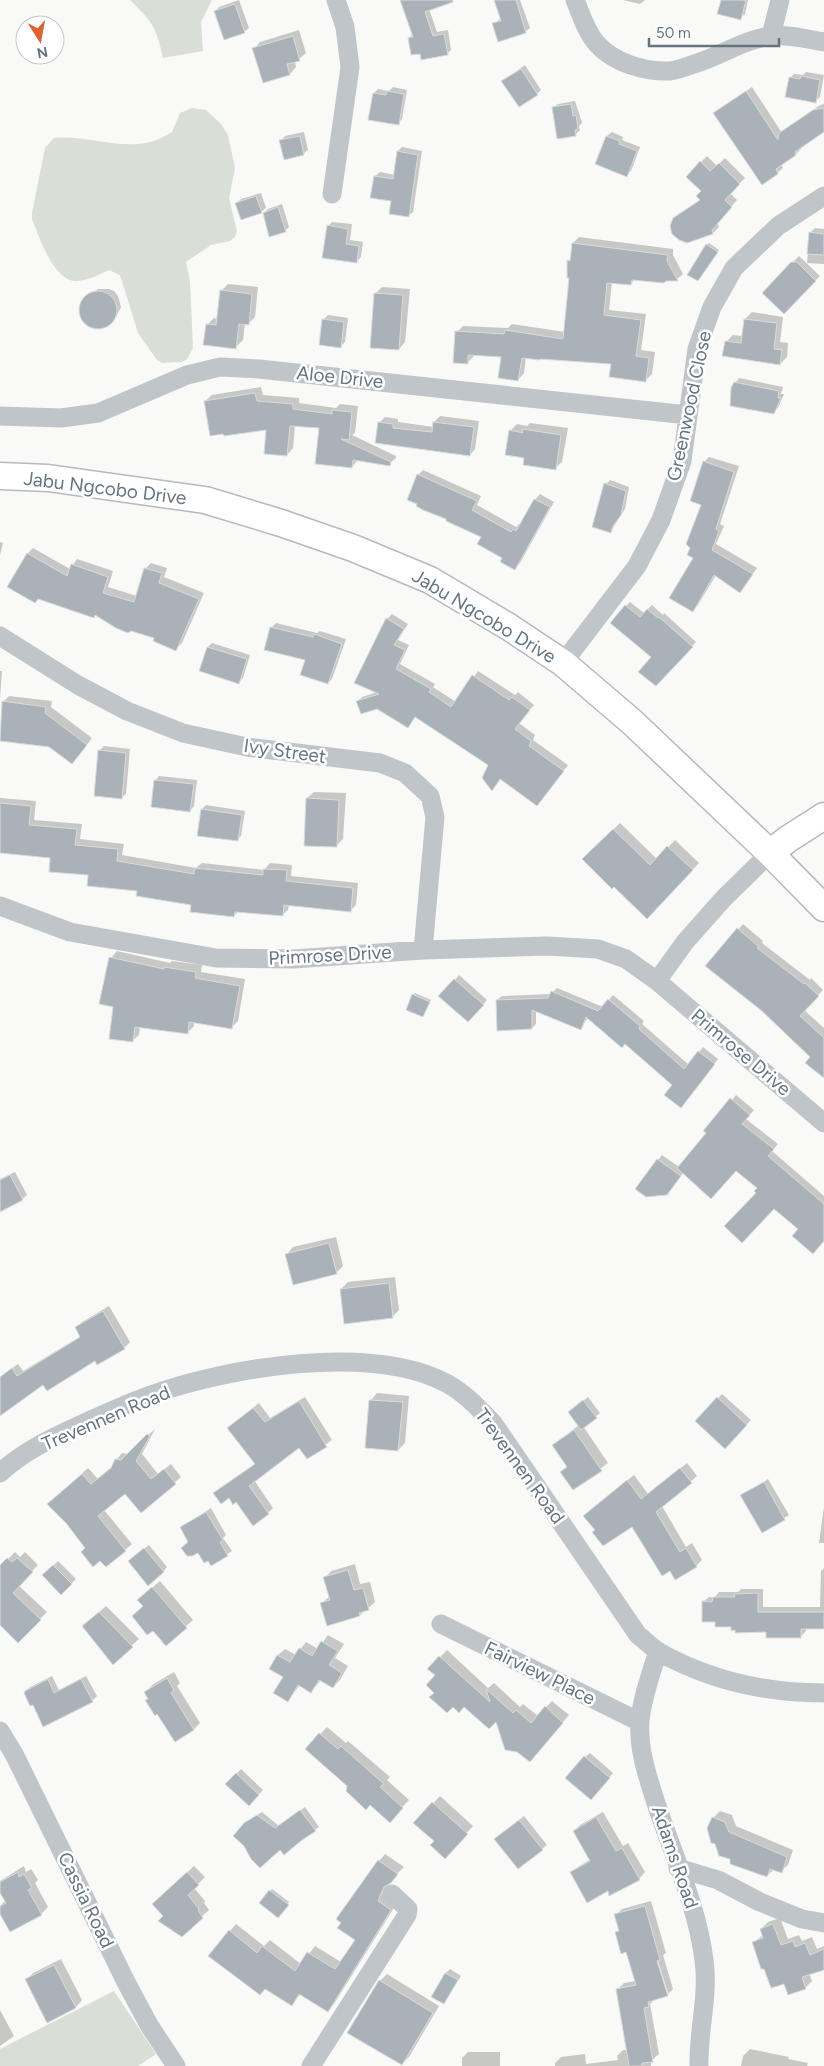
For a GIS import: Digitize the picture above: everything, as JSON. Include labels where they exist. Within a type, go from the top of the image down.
[{"type":"main road","name":"Jabu Ngcobo Drive","points":[[0,476],[48,478],[205,500],[354,548],[430,580],[563,663],[632,722],[770,853],[824,908]]},
{"type":"main road","points":[[770,853],[824,816]]},
{"type":"street","points":[[332,194],[350,67],[344,27],[336,0]]},
{"type":"street","points":[[575,0],[583,21],[597,44],[619,61],[641,68],[671,71],[700,62],[735,47],[771,36],[796,37],[824,42]]},
{"type":"street","points":[[771,36],[780,0]]},
{"type":"street","name":"Greenwood Close","points":[[563,663],[637,566],[661,520],[682,461],[697,349],[712,307],[734,268],[778,226],[824,196]]},
{"type":"street","name":"Aloe Drive","points":[[0,416],[61,418],[98,413],[187,375],[220,367],[259,369],[688,415]]},
{"type":"street","name":"Ivy Street","points":[[0,636],[78,685],[127,712],[183,733],[247,747],[380,763],[405,773],[430,796],[435,816],[423,950]]},
{"type":"street","points":[[657,981],[691,935],[724,898],[770,853]]},
{"type":"street","name":"Primrose Drive","points":[[0,906],[70,932],[216,958],[293,959],[423,950],[547,946],[598,949],[626,959],[657,981],[824,1123]]},
{"type":"street","name":"Trevennen Road","points":[[0,1473],[33,1449],[75,1427],[152,1394],[206,1379],[282,1365],[314,1363],[390,1365],[413,1371],[447,1383],[469,1398],[493,1423],[638,1635],[658,1651],[696,1668],[747,1686],[800,1693],[824,1693]]},
{"type":"street","name":"Fairview Place","points":[[441,1624],[640,1722]]},
{"type":"street","name":"Adams Road","points":[[658,1651],[648,1684],[640,1722],[643,1763],[678,1868],[695,1912],[704,1960],[705,2006],[699,2066]]},
{"type":"street","name":"Cassia Road","points":[[0,1731],[14,1754],[130,1989],[149,2025],[176,2066]]},
{"type":"street","points":[[678,1868],[718,1880],[760,1902],[802,1919],[824,1923]]},
{"type":"street","points":[[311,2066],[407,1914],[408,1909],[406,1905],[392,1894]]},
{"type":"shaded area","points":[[130,0],[212,0],[201,22],[203,51],[163,58],[156,32],[144,14]]},
{"type":"shaded area","points":[[192,108],[206,110],[221,124],[228,135],[235,168],[229,198],[237,231],[235,237],[230,241],[211,245],[186,262],[190,281],[193,348],[187,359],[182,362],[162,363],[157,360],[138,333],[120,275],[109,270],[84,280],[75,281],[67,279],[60,273],[48,256],[32,219],[32,213],[45,148],[54,138],[117,144],[142,144],[154,141],[172,132],[180,113]]},
{"type":"shaded area","points":[[114,1991],[156,2054],[138,2066],[0,2066],[0,2049]]},
{"type":"building","points":[[400,0],[453,0],[453,2],[425,12],[433,36],[444,34],[448,55],[421,60],[420,54],[411,55],[408,38],[413,37]]},
{"type":"building","points":[[494,0],[516,0],[526,33],[498,42],[492,23],[501,21]]},
{"type":"building","points":[[721,0],[746,0],[741,20],[717,14]]},
{"type":"building","points":[[235,4],[245,33],[224,40],[214,11]]},
{"type":"building","points":[[293,36],[300,61],[287,64],[290,75],[263,83],[252,48]]},
{"type":"building","points":[[521,69],[538,95],[519,107],[501,81]]},
{"type":"building","points":[[801,76],[820,80],[816,103],[785,97],[789,77],[800,79]]},
{"type":"building","points":[[387,91],[404,94],[399,125],[368,120],[373,93],[386,95]]},
{"type":"building","points":[[746,91],[778,140],[779,133],[813,110],[824,108],[824,132],[795,152],[796,155],[776,169],[778,174],[762,185],[713,113]]},
{"type":"building","points":[[571,104],[573,116],[576,115],[578,129],[575,130],[576,136],[557,139],[552,107]]},
{"type":"building","points":[[300,136],[304,155],[284,160],[279,140]]},
{"type":"building","points":[[606,136],[620,141],[619,144],[637,151],[627,177],[595,164]]},
{"type":"building","points":[[397,151],[418,155],[409,217],[389,214],[391,201],[370,198],[374,176],[393,179]]},
{"type":"building","points":[[700,161],[710,171],[719,163],[740,184],[725,200],[732,207],[712,230],[713,234],[687,243],[679,240],[672,234],[670,226],[673,218],[700,200],[696,196],[701,191],[686,177]]},
{"type":"building","points":[[256,196],[262,213],[241,220],[235,203]]},
{"type":"building","points":[[278,207],[286,232],[269,237],[263,213]]},
{"type":"building","points":[[327,225],[348,229],[346,244],[359,246],[357,263],[322,258]]},
{"type":"building","points":[[809,232],[824,234],[824,255],[807,254]]},
{"type":"building","points":[[572,243],[668,255],[667,261],[678,281],[666,281],[664,283],[632,280],[631,285],[607,283],[604,315],[641,320],[636,356],[649,358],[646,382],[609,377],[611,364],[522,358],[518,381],[498,378],[501,357],[468,355],[468,364],[453,363],[455,331],[504,334],[505,330],[563,339],[569,278],[567,278],[567,260],[570,261]]},
{"type":"building","points":[[706,244],[718,252],[698,281],[687,275]]},
{"type":"building","points":[[791,262],[797,262],[816,281],[784,314],[762,293]]},
{"type":"building","points":[[220,290],[252,294],[249,325],[239,324],[236,349],[203,345],[206,324],[216,325]]},
{"type":"building","points":[[98,291],[111,297],[117,310],[111,323],[98,329],[85,323],[79,310],[85,297]]},
{"type":"building","points":[[374,293],[403,295],[399,350],[370,348]]},
{"type":"building","points":[[322,319],[344,322],[341,348],[319,345]]},
{"type":"building","points":[[744,319],[777,323],[774,349],[782,350],[780,365],[722,356],[725,341],[741,343]]},
{"type":"building","points":[[734,382],[779,391],[778,398],[781,398],[774,414],[730,406],[731,388]]},
{"type":"building","points":[[255,393],[257,401],[293,404],[293,409],[332,414],[332,410],[352,412],[349,440],[341,439],[391,462],[390,466],[353,460],[352,468],[315,464],[319,428],[290,426],[287,456],[264,454],[266,430],[210,436],[204,401]]},
{"type":"building","points":[[378,422],[393,424],[393,428],[432,432],[433,422],[474,427],[470,456],[375,443]]},
{"type":"building","points":[[522,429],[561,435],[556,470],[523,465],[524,458],[505,455],[509,430],[523,433]]},
{"type":"building","points":[[703,461],[734,472],[716,529],[719,531],[712,550],[753,574],[740,593],[714,575],[693,612],[669,598],[693,558],[687,555],[690,548],[686,544],[701,505],[690,501]]},
{"type":"building","points":[[417,474],[477,501],[472,510],[511,532],[513,529],[516,531],[534,499],[550,507],[515,570],[500,562],[502,558],[477,544],[481,537],[446,521],[446,519],[423,510],[416,506],[417,504],[407,500]]},
{"type":"building","points":[[604,483],[626,491],[621,515],[613,526],[611,533],[592,527]]},
{"type":"building","points":[[27,553],[67,576],[71,564],[108,577],[103,593],[134,602],[144,568],[162,573],[159,583],[199,599],[176,651],[153,641],[154,638],[131,631],[128,633],[116,628],[95,615],[94,618],[38,599],[35,603],[7,587]]},
{"type":"building","points":[[625,605],[640,617],[647,609],[693,647],[656,686],[638,672],[651,657],[610,623]]},
{"type":"building","points":[[386,618],[404,629],[394,645],[405,650],[396,669],[431,689],[429,692],[451,707],[472,675],[509,700],[512,697],[530,710],[515,729],[531,741],[529,746],[564,771],[537,806],[500,779],[492,791],[482,778],[488,765],[415,717],[408,728],[377,709],[361,714],[356,701],[379,694],[354,683]]},
{"type":"building","points":[[270,627],[313,637],[314,634],[342,644],[328,684],[300,675],[305,660],[264,650]]},
{"type":"building","points":[[207,647],[247,659],[239,684],[199,671]]},
{"type":"building","points":[[2,701],[46,707],[45,713],[87,745],[72,764],[49,747],[0,741]]},
{"type":"building","points":[[98,750],[126,753],[122,799],[94,796]]},
{"type":"building","points":[[154,780],[194,784],[190,812],[151,807]]},
{"type":"building","points":[[306,798],[339,800],[337,847],[304,846]]},
{"type":"building","points":[[0,803],[31,806],[29,825],[77,829],[75,845],[118,849],[117,861],[194,874],[195,868],[263,875],[263,869],[287,870],[286,881],[353,888],[351,912],[284,905],[283,916],[235,912],[234,917],[190,912],[191,905],[136,896],[137,891],[87,886],[88,875],[49,872],[50,858],[0,853]]},
{"type":"building","points":[[201,809],[242,815],[238,841],[197,836]]},
{"type":"building","points":[[613,829],[650,865],[667,846],[693,870],[647,919],[614,887],[612,889],[582,859]]},
{"type":"building","points":[[737,928],[759,947],[757,948],[805,983],[819,996],[800,1016],[824,1038],[824,1078],[805,1063],[810,1057],[762,1011],[705,966]]},
{"type":"building","points":[[109,957],[164,969],[164,967],[196,972],[195,978],[240,986],[232,1029],[189,1022],[188,1034],[135,1027],[133,1042],[109,1039],[113,1007],[99,1004]]},
{"type":"building","points":[[454,979],[484,1005],[468,1022],[438,996]]},
{"type":"building","points":[[551,991],[598,1011],[608,999],[640,1026],[639,1029],[684,1069],[698,1051],[715,1064],[681,1108],[664,1095],[672,1085],[625,1044],[622,1048],[586,1017],[581,1030],[532,1010],[532,1029],[497,1031],[496,1000],[548,998]]},
{"type":"building","points":[[412,994],[430,1002],[423,1017],[406,1010]]},
{"type":"building","points":[[730,1098],[750,1115],[742,1124],[774,1149],[768,1156],[824,1204],[824,1241],[813,1254],[792,1236],[798,1229],[774,1209],[742,1243],[724,1226],[756,1193],[754,1191],[757,1188],[736,1171],[711,1199],[677,1168],[706,1133],[703,1131]]},
{"type":"building","points":[[657,1159],[681,1176],[667,1195],[646,1197],[635,1189]]},
{"type":"building","points":[[10,1175],[23,1200],[0,1212],[0,1180]]},
{"type":"building","points":[[329,1243],[337,1274],[293,1285],[285,1254]]},
{"type":"building","points":[[389,1283],[393,1318],[344,1324],[340,1289]]},
{"type":"building","points":[[103,1311],[125,1349],[97,1365],[95,1361],[47,1391],[43,1385],[0,1416],[0,1377],[12,1368],[17,1376],[80,1337],[75,1327]]},
{"type":"building","points":[[717,1397],[747,1425],[725,1449],[695,1421]]},
{"type":"building","points":[[369,1400],[403,1402],[398,1451],[365,1448]]},
{"type":"building","points":[[583,1400],[597,1418],[581,1430],[568,1412]]},
{"type":"building","points":[[299,1401],[327,1447],[307,1459],[299,1448],[249,1486],[269,1514],[253,1526],[236,1502],[233,1505],[229,1498],[221,1504],[213,1493],[255,1464],[227,1428],[253,1408],[265,1422]]},
{"type":"building","points":[[574,1430],[602,1471],[573,1490],[560,1472],[567,1467],[552,1445]]},
{"type":"building","points":[[147,1434],[150,1436],[136,1461],[151,1479],[164,1469],[176,1484],[141,1513],[125,1494],[98,1516],[126,1551],[106,1567],[100,1561],[93,1567],[81,1552],[85,1548],[66,1523],[47,1504],[82,1474],[91,1484],[111,1468],[115,1459],[121,1460]]},
{"type":"building","points":[[680,1468],[692,1483],[656,1512],[680,1552],[686,1548],[697,1567],[675,1580],[670,1571],[662,1576],[632,1527],[603,1546],[592,1532],[595,1530],[583,1516],[627,1480],[641,1499]]},
{"type":"building","points":[[764,1482],[785,1520],[762,1533],[740,1495]]},
{"type":"building","points":[[206,1512],[223,1540],[220,1542],[228,1556],[211,1566],[208,1561],[204,1563],[198,1553],[187,1556],[181,1548],[188,1542],[180,1527]]},
{"type":"building","points":[[144,1548],[164,1572],[148,1586],[128,1561]]},
{"type":"building","points":[[7,1558],[12,1562],[17,1558],[33,1572],[13,1593],[41,1620],[18,1643],[0,1625],[0,1565]]},
{"type":"building","points":[[53,1565],[72,1584],[61,1595],[42,1575]]},
{"type":"building","points":[[348,1570],[354,1590],[363,1588],[369,1610],[359,1613],[360,1616],[327,1626],[320,1603],[330,1600],[323,1577]]},
{"type":"building","points":[[152,1587],[187,1628],[166,1646],[153,1631],[147,1635],[132,1616],[143,1606],[137,1600]]},
{"type":"building","points":[[758,1593],[758,1612],[824,1612],[824,1629],[801,1629],[801,1638],[766,1638],[766,1632],[735,1633],[735,1630],[731,1631],[731,1627],[715,1627],[715,1622],[702,1622],[702,1601],[712,1602],[713,1597],[735,1597],[734,1594]]},
{"type":"building","points":[[99,1612],[133,1647],[113,1665],[82,1626]]},
{"type":"building","points":[[321,1641],[338,1651],[329,1665],[342,1673],[333,1688],[319,1680],[311,1693],[298,1685],[288,1702],[273,1693],[283,1677],[269,1669],[277,1655],[290,1662],[299,1648],[312,1656]]},
{"type":"building","points":[[439,1656],[490,1702],[486,1689],[513,1713],[516,1710],[531,1723],[545,1706],[563,1723],[530,1762],[517,1752],[505,1750],[496,1722],[489,1729],[464,1707],[459,1713],[453,1707],[447,1713],[429,1697],[434,1693],[426,1685],[435,1675],[427,1669]]},
{"type":"building","points":[[167,1678],[174,1690],[171,1693],[194,1730],[175,1742],[157,1714],[155,1716],[145,1700],[148,1699],[144,1692]]},
{"type":"building","points":[[48,1679],[54,1693],[81,1679],[93,1702],[43,1727],[33,1705],[30,1706],[24,1693]]},
{"type":"building","points":[[319,1733],[338,1749],[341,1746],[384,1784],[380,1787],[403,1808],[390,1823],[370,1805],[366,1810],[346,1791],[347,1786],[305,1749]]},
{"type":"building","points":[[584,1756],[610,1778],[591,1800],[565,1778]]},
{"type":"building","points":[[236,1773],[259,1795],[249,1806],[225,1784]]},
{"type":"building","points":[[432,1802],[468,1834],[445,1859],[430,1845],[434,1841],[413,1823]]},
{"type":"building","points":[[300,1810],[316,1831],[284,1855],[280,1850],[260,1868],[251,1859],[244,1846],[233,1836],[244,1823],[257,1815],[275,1828]]},
{"type":"building","points":[[596,1817],[616,1851],[622,1848],[640,1880],[609,1896],[608,1891],[587,1903],[570,1872],[590,1861],[573,1831]]},
{"type":"building","points":[[712,1817],[725,1822],[729,1832],[787,1857],[782,1873],[770,1869],[767,1877],[730,1864],[730,1859],[719,1856],[715,1844],[711,1843],[707,1828]]},
{"type":"building","points":[[519,1820],[543,1850],[518,1869],[494,1839]]},
{"type":"building","points":[[378,1860],[398,1874],[391,1883],[384,1887],[378,1901],[391,1910],[328,2012],[299,1994],[292,2006],[265,1989],[260,1995],[208,1956],[229,1930],[257,1953],[262,1946],[295,1971],[307,1952],[335,1969],[355,1940],[337,1928],[341,1923],[336,1919]]},
{"type":"building","points":[[18,1872],[19,1877],[24,1874],[32,1888],[28,1890],[42,1915],[10,1932],[0,1914],[0,1906],[6,1903],[0,1893],[0,1882]]},
{"type":"building","points":[[187,1872],[199,1885],[188,1895],[199,1909],[203,1918],[182,1937],[158,1921],[163,1916],[152,1904]]},
{"type":"building","points":[[269,1890],[289,1905],[278,1918],[259,1903]]},
{"type":"building","points":[[645,1906],[660,1960],[657,1961],[668,1996],[648,2002],[649,2007],[644,2008],[653,2062],[642,2063],[642,2066],[629,2066],[616,1989],[636,1985],[626,1952],[621,1954],[615,1932],[619,1931],[614,1914]]},
{"type":"building","points":[[773,1924],[781,1945],[793,1941],[795,1947],[805,1943],[810,1955],[824,1949],[824,1970],[802,1977],[806,1989],[788,1995],[784,1984],[771,1988],[764,1969],[761,1969],[752,1942],[763,1938],[760,1929]]},
{"type":"building","points":[[54,1965],[76,2008],[47,2023],[25,1979]]},
{"type":"building","points":[[445,1973],[458,1980],[444,2004],[431,1997]]},
{"type":"building","points":[[379,1980],[433,2013],[402,2065],[347,2033]]}]
